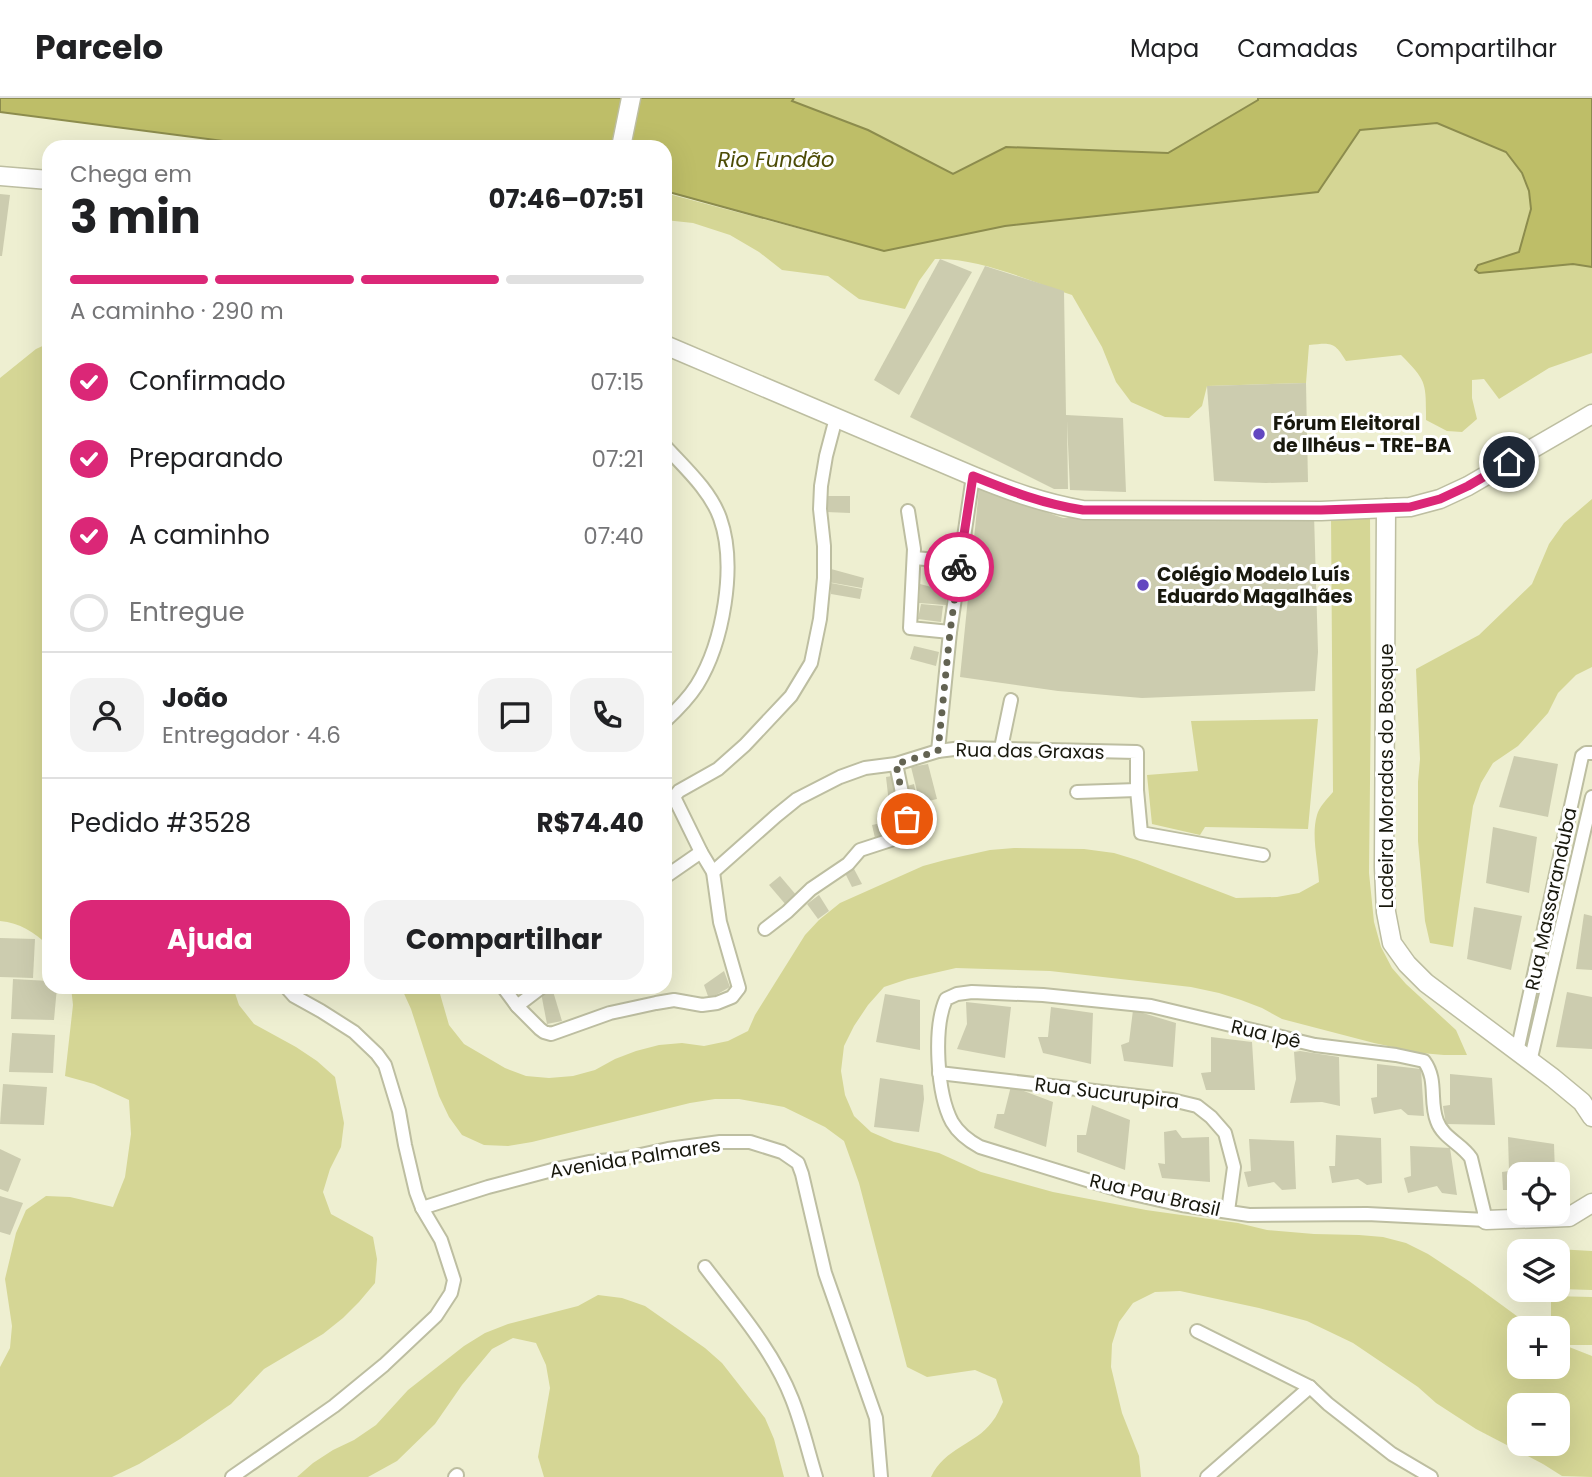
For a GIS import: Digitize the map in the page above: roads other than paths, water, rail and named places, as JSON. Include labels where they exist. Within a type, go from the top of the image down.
[{"type":"main road","points":[[622,140],[631,98]]},
{"type":"main road","points":[[0,176],[42,179]]},
{"type":"main road","points":[[672,348],[973,476],[1024,496],[1083,510],[1321,510],[1410,507],[1440,499],[1468,486],[1592,414]]},
{"type":"main road","name":"Ladeira Moradas do Bosque","points":[[1386,508],[1384,867],[1386,912],[1392,943],[1407,964],[1426,983],[1582,1102],[1592,1118]]},
{"type":"main road","points":[[1486,1220],[1569,1217],[1592,1203]]},
{"type":"street","points":[[508,994],[540,1029],[551,1034],[610,1013],[656,1003],[674,1000],[702,1005],[717,1003],[732,997],[739,988],[720,922],[713,872],[674,797],[679,791],[718,769],[745,745],[791,696],[811,663],[820,619],[824,578],[821,486],[825,456],[836,418]]},
{"type":"street","points":[[672,454],[709,497],[720,518],[728,572],[726,600],[709,661],[698,684],[672,714]]},
{"type":"street","points":[[938,751],[950,632],[973,476]]},
{"type":"street","points":[[908,511],[914,549],[910,628],[950,632]]},
{"type":"street","points":[[914,558],[960,562]]},
{"type":"street","points":[[1001,748],[1011,700]]},
{"type":"street","name":"Rua das Graxas","points":[[713,872],[797,799],[840,777],[865,768],[896,764],[938,751],[975,747],[1136,752],[1141,833],[1264,855]]},
{"type":"street","name":"Rua Massaranduba","points":[[1524,1057],[1547,914],[1582,756],[1592,753]]},
{"type":"street","points":[[765,929],[811,889],[848,864],[860,850],[897,838],[894,823],[905,821],[907,817],[896,764]]},
{"type":"street","points":[[1077,792],[1137,790]]},
{"type":"street","name":"Rua Massaranduba","points":[[1524,1057],[1563,919],[1592,797]]},
{"type":"street","points":[[1566,832],[1583,836]]},
{"type":"street","points":[[672,872],[701,852]]},
{"type":"street","points":[[1547,914],[1563,919]]},
{"type":"street","name":"Rua Ipê","points":[[941,1011],[946,999],[972,992],[1043,995],[1152,1006],[1315,1045],[1424,1061],[1432,1077],[1437,1124],[1445,1134],[1466,1150],[1471,1158],[1486,1220]]},
{"type":"street","points":[[232,1477],[365,1382],[436,1316],[451,1293],[454,1280],[441,1240],[416,1192],[399,1111],[385,1065],[354,1032],[292,994]]},
{"type":"street","points":[[517,1006],[533,994]]},
{"type":"street","name":"Rua Pau Brasil","points":[[941,1011],[939,1073],[945,1104],[953,1124],[965,1138],[981,1147],[1129,1193],[1228,1212],[1249,1215],[1367,1214],[1486,1220]]},
{"type":"street","name":"Rua Sucurupira","points":[[939,1073],[1172,1100],[1197,1106],[1212,1116],[1225,1133],[1234,1167],[1228,1212]]},
{"type":"street","name":"Avenida Palmares","points":[[422,1208],[556,1169],[668,1149],[720,1142],[750,1142],[782,1152],[798,1163],[802,1174],[825,1273],[876,1418],[881,1477]]},
{"type":"street","points":[[705,1267],[774,1363],[792,1398],[816,1477]]},
{"type":"street","points":[[1197,1331],[1310,1387],[1392,1454],[1431,1477]]},
{"type":"street","points":[[1213,1475],[1310,1387]]},
{"type":"water","name":"Rio Fundão","points":[[0,98],[794,98],[792,101],[868,130],[953,174],[1006,147],[1168,153],[1258,98],[1592,98],[1592,267],[1573,264],[1479,273],[1475,270],[1478,265],[1519,252],[1531,209],[1529,191],[1522,173],[1506,152],[1437,123],[1360,130],[1318,192],[1005,226],[884,251],[672,193],[672,140],[216,140],[0,112]]},
{"type":"place","name":"Fórum Eleitoral de Ilhéus - TRE-BA","points":[[1259,434]]},
{"type":"place","name":"Colégio Modelo Luís Eduardo Magalhães","points":[[1143,585]]}]
